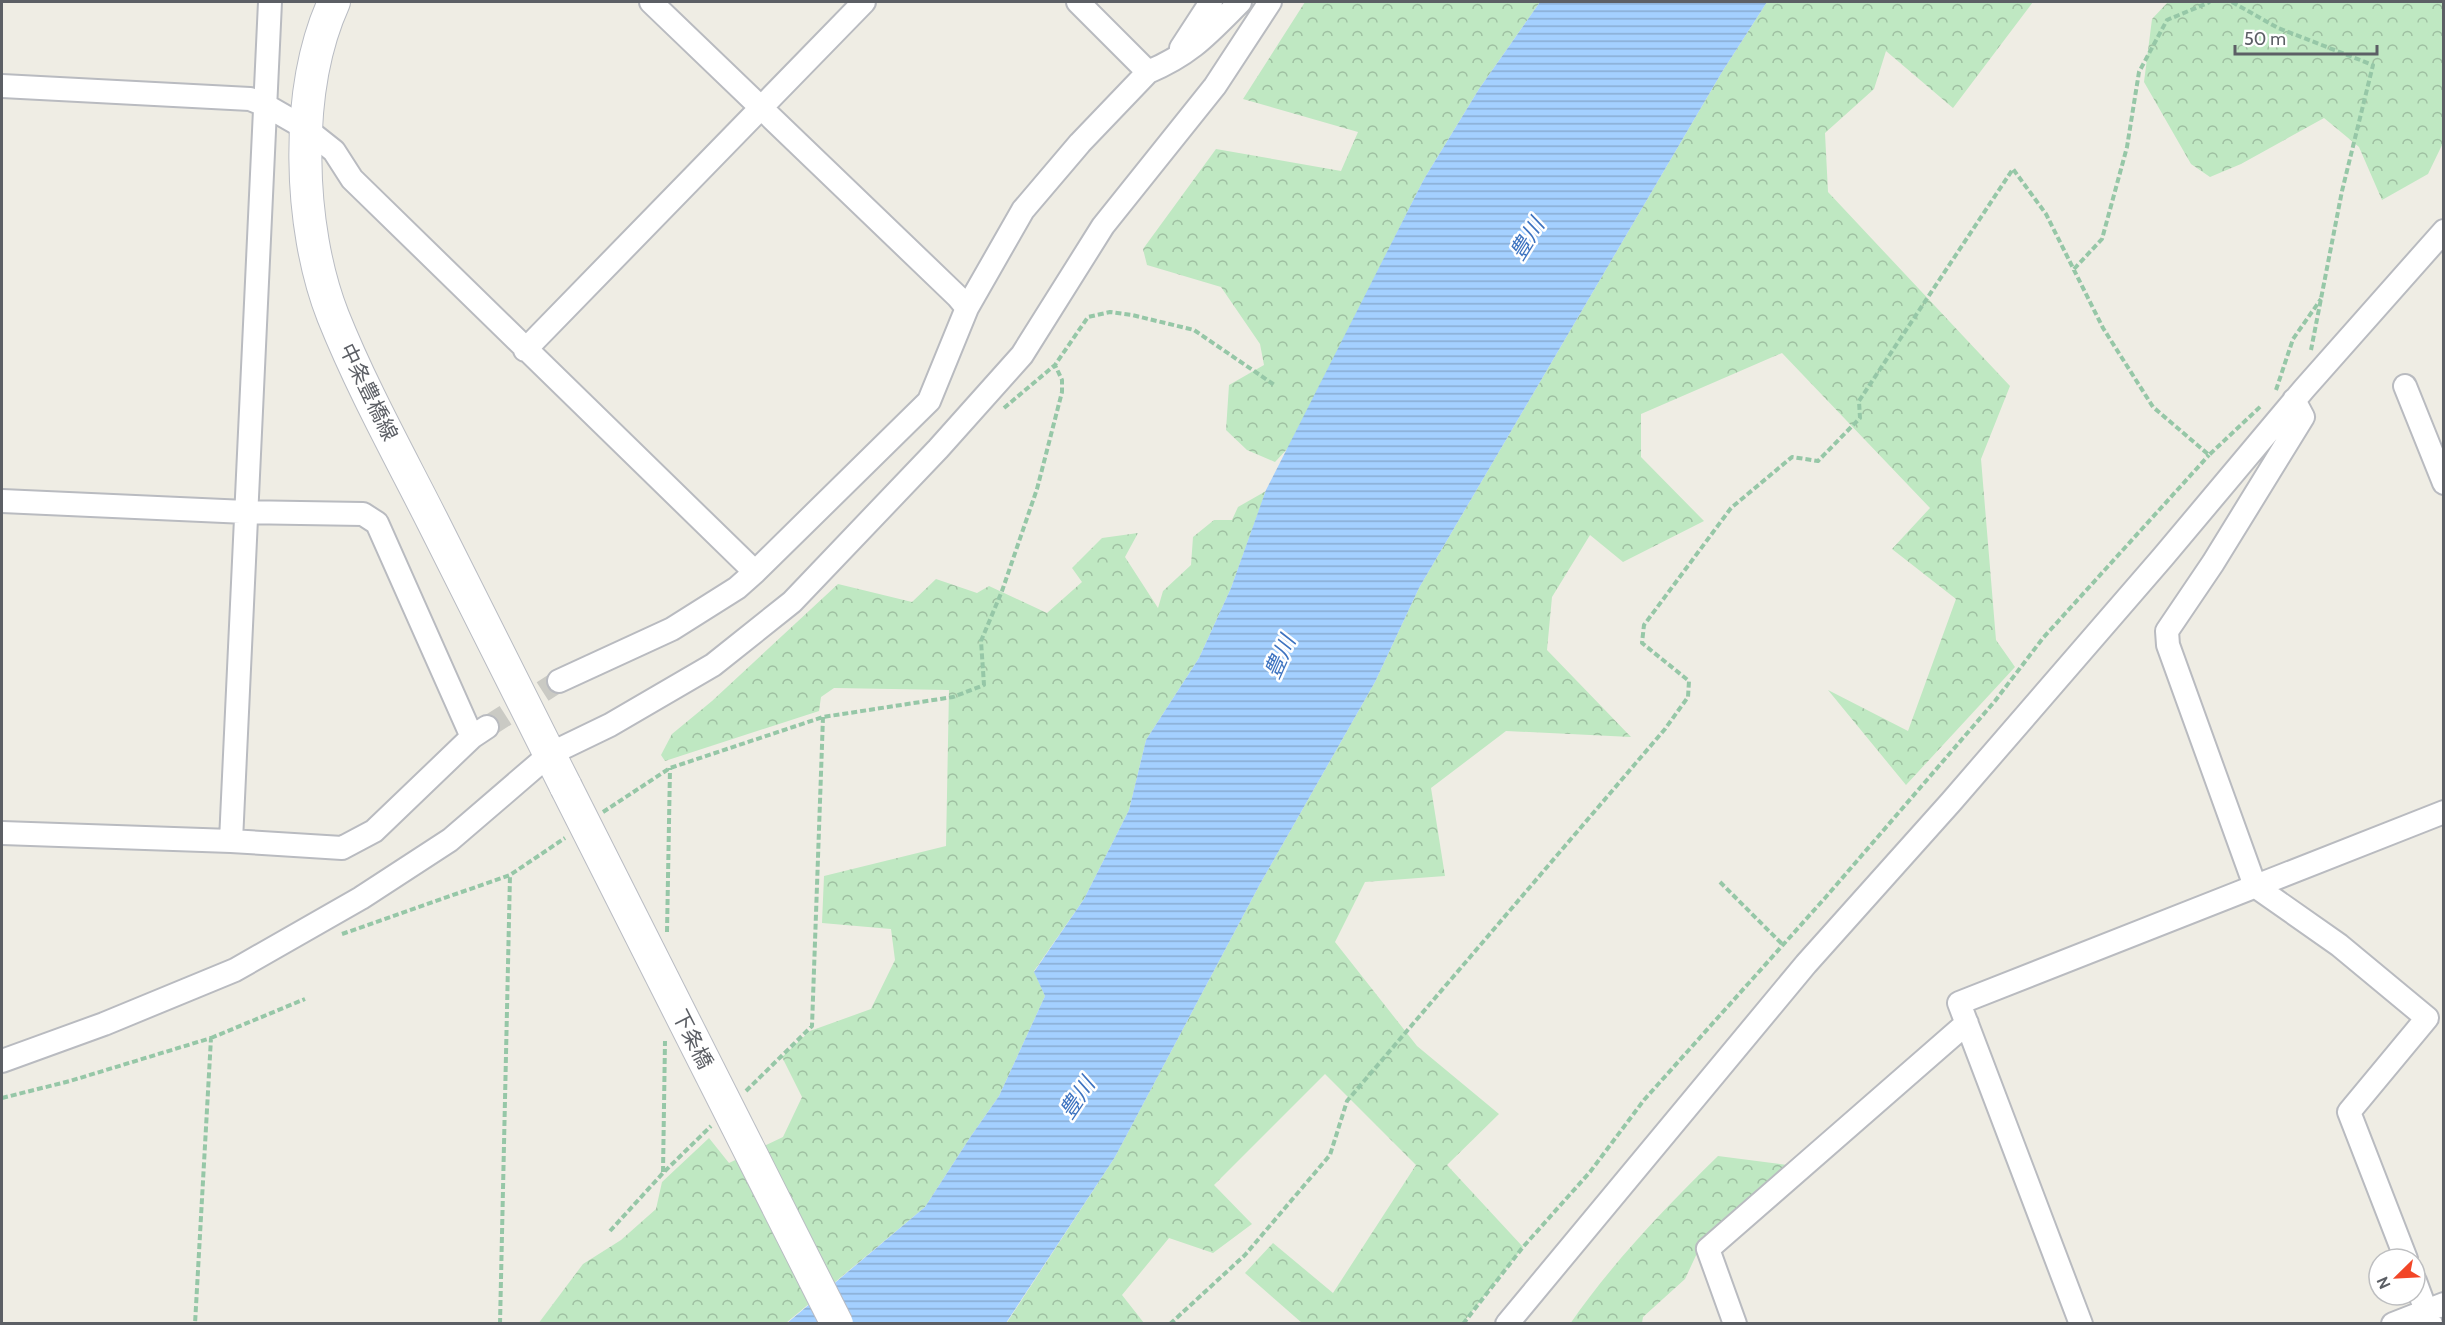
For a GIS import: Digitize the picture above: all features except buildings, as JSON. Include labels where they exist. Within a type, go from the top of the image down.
[{"type":"main road","name":"中条豊橋線","points":[[334,2],[313,73],[305,128],[306,194],[315,254],[332,315],[368,393],[549,754]]},
{"type":"main road","name":"下条橋","points":[[549,754],[837,1323]]},
{"type":"street","points":[[231,841],[270,2]]},
{"type":"street","points":[[651,2],[950,288],[967,308]]},
{"type":"street","points":[[525,350],[864,2]]},
{"type":"street","points":[[1078,2],[1148,72]]},
{"type":"street","points":[[1171,62],[1211,2]]},
{"type":"street","points":[[560,681],[672,629],[737,588],[929,400],[967,308],[1023,210],[1080,143],[1148,72],[1171,62],[1197,45],[1240,2]]},
{"type":"street","points":[[1215,86],[1216,64],[1240,2]]},
{"type":"street","points":[[2,1061],[104,1024],[245,964],[361,898],[450,840],[549,754],[610,725],[713,665],[792,602],[938,448],[1022,355],[1103,226],[1215,86],[1270,2]]},
{"type":"street","points":[[2,86],[250,99],[266,105],[305,128],[334,151],[352,179],[755,572]]},
{"type":"street","points":[[1507,1323],[1806,964],[1951,802],[2163,556],[2291,394],[2444,231]]},
{"type":"street","points":[[2405,386],[2444,483]]},
{"type":"street","points":[[2291,394],[2303,417],[2213,564],[2167,631],[2168,645],[2255,886],[2339,945],[2427,1018],[2349,1112],[2401,1247]]},
{"type":"street","points":[[2,501],[246,512],[363,514],[377,523],[480,732],[374,831],[342,848],[231,841],[2,834]]},
{"type":"street","points":[[2081,1323],[1959,1003],[2444,812]]},
{"type":"street","points":[[1735,1323],[1708,1250],[1967,1023]]},
{"type":"street","points":[[2393,1323],[2434,1313]]},
{"type":"path","points":[[2074,269],[2103,239],[2127,147],[2139,72],[2167,20],[2210,2]]},
{"type":"path","points":[[2232,2],[2278,28],[2373,65],[2342,191],[2320,299],[2291,394]]},
{"type":"path","points":[[1170,1323],[1245,1255],[1330,1155],[1347,1101],[1665,729],[1688,697],[1689,681],[1642,643],[1644,625],[1731,508],[1792,457],[1818,461],[1860,418],[1858,401],[2013,169],[2046,213],[2103,328],[2153,407],[2209,455]]},
{"type":"path","points":[[2291,394],[2293,339],[2320,299]]},
{"type":"path","points":[[1002,410],[1055,365],[1088,317],[1110,312],[1194,330],[1276,386]]},
{"type":"path","points":[[594,818],[670,768],[823,717],[953,697],[984,685],[981,641],[1002,591],[1037,489],[1062,392],[1062,380],[1055,365]]},
{"type":"path","points":[[1463,1323],[1523,1247],[1590,1172],[1644,1100],[1783,945],[1995,700],[2043,638],[2209,455],[2267,400]]},
{"type":"path","points":[[738,1099],[812,1026],[823,717]]},
{"type":"path","points":[[340,935],[510,875],[566,837]]},
{"type":"path","points":[[500,1323],[510,875]]},
{"type":"path","points":[[1720,882],[1783,945]]},
{"type":"path","points":[[2,1098],[70,1081],[211,1038],[305,999]]},
{"type":"path","points":[[195,1323],[211,1038]]},
{"type":"path","points":[[610,1231],[663,1173],[713,1124]]},
{"type":"green space","points":[[1305,2],[1540,2],[1479,89],[1424,179],[1289,447],[1275,462],[1247,450],[1226,430],[1229,385],[1264,365],[1260,344],[1221,287],[1147,265],[1143,249],[1216,149],[1341,171],[1358,132],[1243,99]]},
{"type":"green space","points":[[1767,2],[2033,2],[1953,108],[1886,51],[1874,89],[1825,133],[1828,192],[2010,386],[1981,459],[1996,640],[2015,667],[1906,785],[1828,690],[1908,731],[1956,599],[1892,549],[1930,508],[1782,353],[1641,414],[1641,457],[1704,521],[1623,562],[1590,535],[1552,597],[1547,650],[1631,737],[1506,731],[1431,788],[1445,876],[1365,882],[1335,942],[1417,1046],[1499,1114],[1447,1165],[1523,1247],[1463,1323],[1302,1323],[1245,1273],[1273,1243],[1333,1293],[1416,1165],[1325,1074],[1214,1185],[1252,1224],[1213,1253],[1169,1238],[1122,1295],[1144,1323],[1006,1324],[1115,1157],[1260,884],[1375,682],[1419,588],[1722,72]]},
{"type":"green space","points":[[2168,2],[2443,2],[2443,143],[2428,174],[2382,200],[2359,147],[2324,118],[2241,164],[2210,177],[2191,164],[2144,82],[2152,19]]},
{"type":"green space","points":[[1266,491],[1231,588],[1199,658],[1146,740],[1129,810],[1084,899],[1034,971],[1045,996],[999,1096],[925,1207],[786,1323],[538,1324],[583,1264],[621,1240],[656,1209],[662,1182],[709,1138],[729,1163],[783,1137],[802,1097],[782,1057],[810,1031],[871,1009],[895,960],[891,929],[822,923],[824,876],[946,846],[949,690],[834,688],[821,697],[819,711],[665,761],[661,755],[672,734],[712,701],[838,584],[912,602],[936,579],[977,593],[989,586],[1047,613],[1082,582],[1072,568],[1102,538],[1138,533],[1125,557],[1158,608],[1163,591],[1191,565],[1193,537],[1214,520],[1232,520],[1238,507]]},
{"type":"green space","points":[[1718,1156],[1787,1165],[1699,1249],[1685,1279],[1643,1317],[1642,1323],[1570,1324],[1586,1301],[1640,1237]]},
{"type":"water","name":"豊川","points":[[1540,2],[1767,2],[1722,72],[1419,588],[1375,682],[1260,884],[1115,1157],[1006,1323],[786,1324],[925,1207],[999,1096],[1045,996],[1034,972],[1084,899],[1129,810],[1146,740],[1199,658],[1231,588],[1266,490],[1424,179],[1479,89]]},
{"type":"tunnel","points":[[487,727],[559,681]]}]
